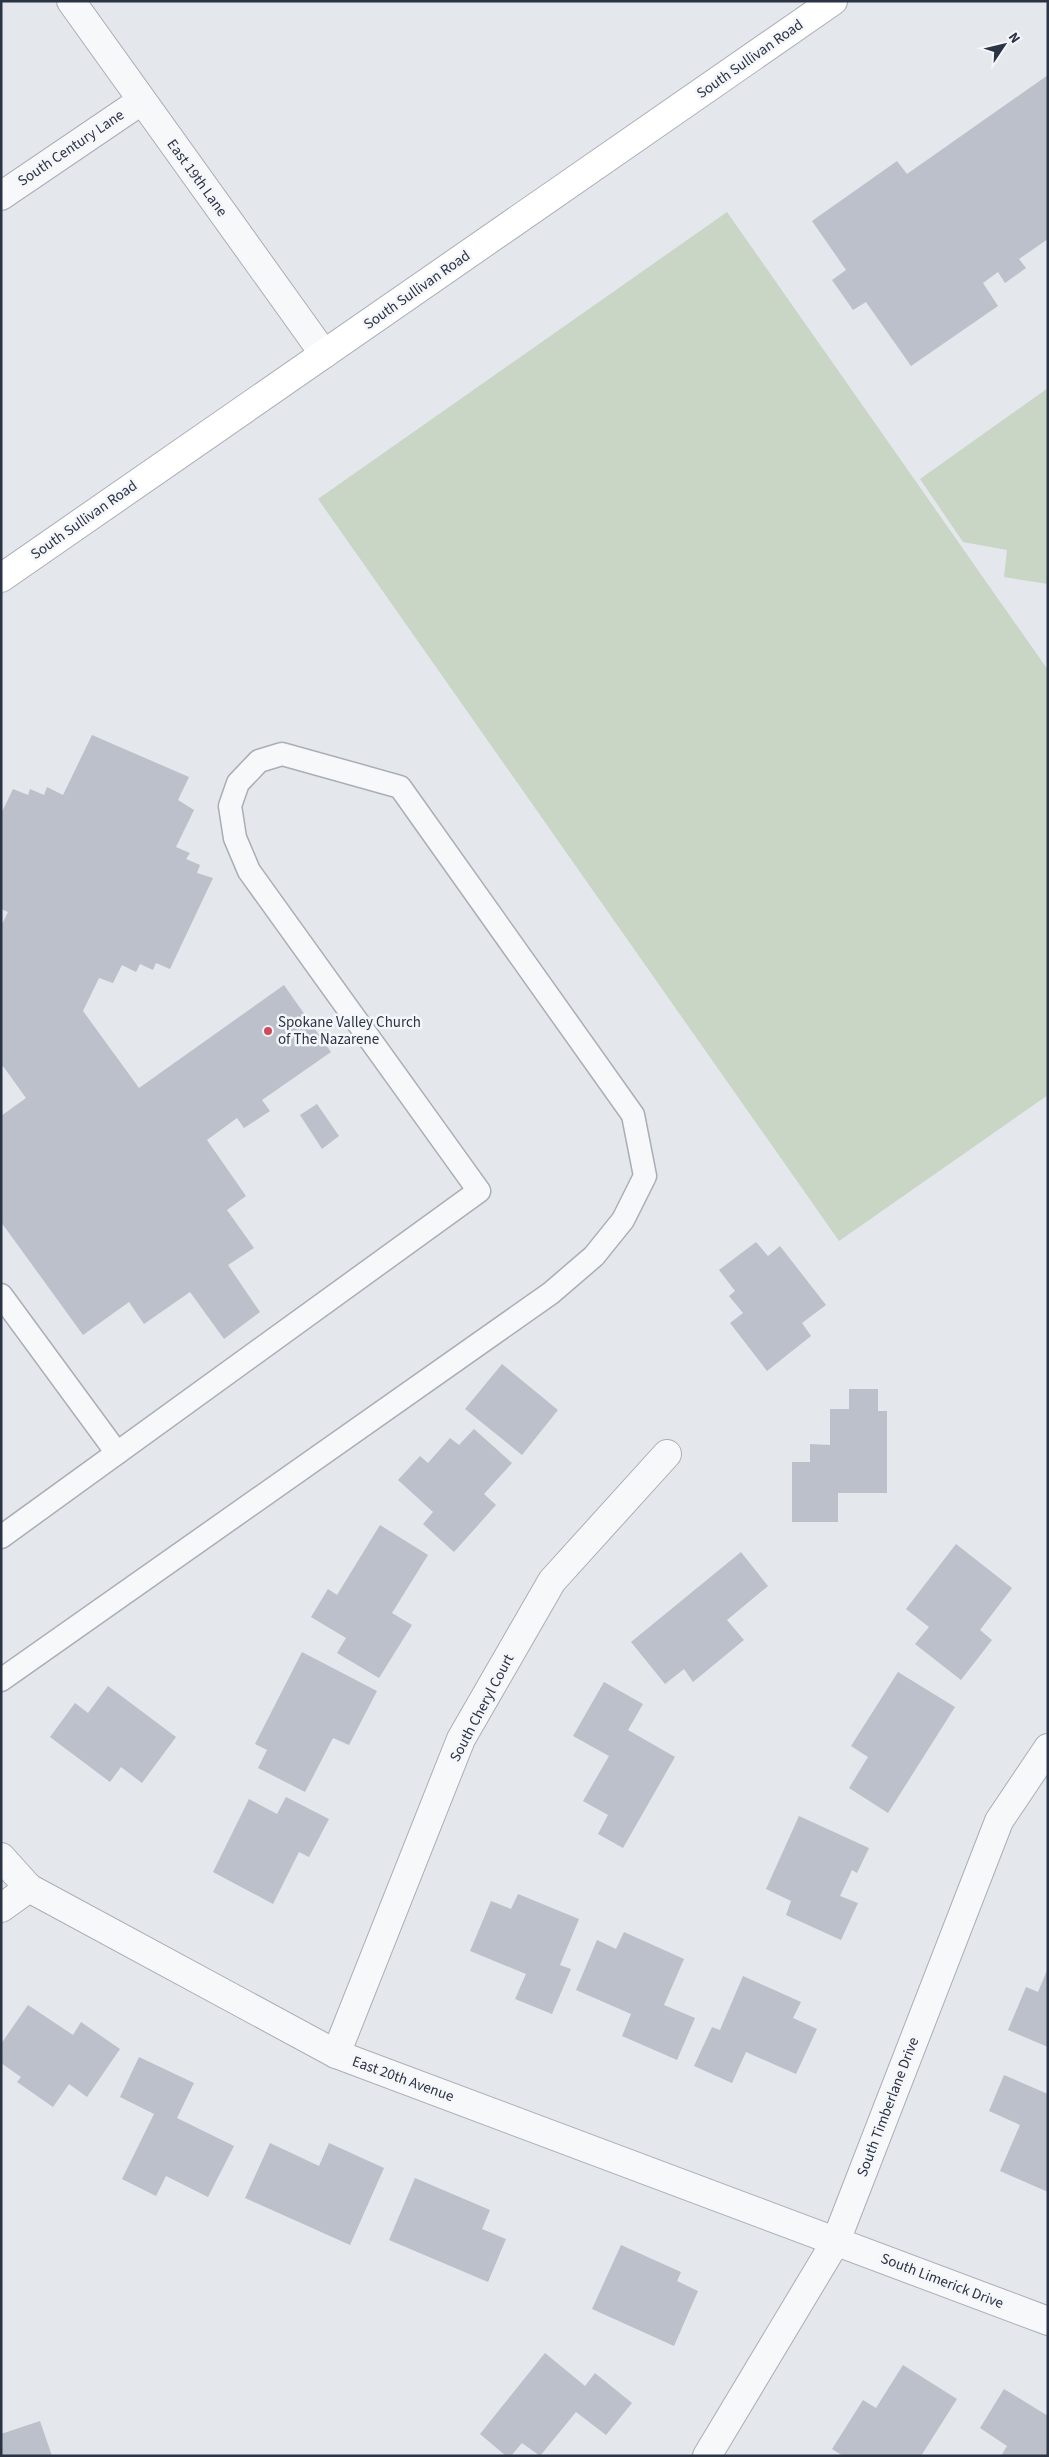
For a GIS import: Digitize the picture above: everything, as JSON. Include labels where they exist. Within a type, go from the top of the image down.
[{"type":"main road","name":"South Sullivan Road","points":[[1,578],[833,1]]},
{"type":"street","name":"East 19th Lane","points":[[71,1],[324,354]]},
{"type":"street","name":"South Century Lane","points":[[1,196],[141,101]]},
{"type":"street","name":"South Cheryl Court","points":[[336,2054],[461,1739],[552,1580],[667,1454]]},
{"type":"street","name":"South Timberlane Drive","points":[[707,2456],[836,2241],[999,1821],[1048,1748]]},
{"type":"street","name":"East 20th Avenue","points":[[1,1857],[29,1888],[336,2054],[836,2241]]},
{"type":"street","points":[[1,1908],[29,1888]]},
{"type":"street","name":"South Limerick Drive","points":[[836,2241],[1048,2321]]},
{"type":"lane","points":[[1,1537],[479,1191],[249,871],[234,838],[230,806],[238,783],[259,761],[282,754],[400,787],[633,1115],[645,1176],[623,1220],[594,1256],[551,1293],[1,1680]]},
{"type":"lane","points":[[1,1295],[117,1453]]},
{"type":"green space","points":[[727,212],[1048,670],[1048,1095],[839,1241],[318,499]]},
{"type":"green space","points":[[1048,388],[1048,584],[1004,577],[1007,550],[963,542],[920,479]]},
{"type":"building","points":[[1048,75],[1048,239],[1019,259],[1026,268],[1005,283],[998,272],[983,283],[998,306],[911,366],[866,302],[853,310],[832,280],[846,270],[812,221],[897,161],[907,174]]},
{"type":"building","name":"Spokane Valley Church of The Nazarene","points":[[92,735],[189,777],[178,800],[194,810],[176,847],[190,853],[186,859],[200,865],[197,873],[213,878],[170,969],[156,963],[153,970],[140,964],[136,972],[122,965],[113,983],[99,978],[83,1011],[139,1088],[284,985],[331,1052],[262,1100],[270,1111],[244,1128],[237,1118],[207,1140],[246,1196],[227,1210],[254,1248],[228,1265],[260,1312],[224,1339],[190,1292],[144,1324],[129,1302],[83,1335],[1,1222],[1,1116],[26,1098],[3,1066],[1,1068],[1,926],[8,912],[1,909],[1,814],[13,789],[28,795],[30,789],[44,795],[47,787],[63,795]]},
{"type":"building","points":[[317,1104],[339,1136],[322,1149],[300,1115]]},
{"type":"building","points":[[756,1242],[768,1256],[780,1246],[826,1305],[802,1323],[811,1336],[767,1371],[730,1323],[743,1313],[729,1296],[735,1291],[719,1270]]},
{"type":"building","points":[[502,1364],[558,1410],[522,1455],[465,1409]]},
{"type":"building","points":[[849,1389],[878,1389],[878,1411],[887,1411],[887,1493],[838,1493],[838,1522],[792,1522],[792,1462],[810,1462],[810,1444],[830,1445],[830,1409],[849,1409]]},
{"type":"building","points":[[474,1429],[512,1463],[484,1494],[496,1505],[454,1552],[423,1524],[433,1512],[398,1480],[420,1456],[428,1463],[450,1438],[459,1445]]},
{"type":"building","points":[[380,1525],[428,1555],[392,1613],[412,1625],[379,1678],[337,1653],[346,1638],[311,1617],[328,1589],[337,1595]]},
{"type":"building","points":[[956,1544],[1012,1588],[980,1630],[992,1640],[961,1680],[915,1644],[929,1627],[906,1609]]},
{"type":"building","points":[[741,1552],[768,1586],[727,1620],[744,1640],[693,1682],[684,1669],[665,1684],[631,1642]]},
{"type":"building","points":[[302,1652],[377,1691],[349,1745],[333,1738],[305,1792],[258,1768],[267,1750],[255,1744]]},
{"type":"building","points":[[898,1672],[955,1707],[888,1813],[849,1788],[868,1757],[851,1746]]},
{"type":"building","points":[[604,1682],[643,1704],[628,1730],[675,1757],[623,1848],[598,1834],[608,1815],[583,1801],[609,1756],[573,1736]]},
{"type":"building","points":[[108,1686],[176,1737],[142,1783],[121,1767],[110,1782],[50,1737],[75,1703],[88,1713]]},
{"type":"building","points":[[286,1797],[329,1819],[309,1857],[299,1852],[273,1904],[213,1872],[249,1799],[277,1814]]},
{"type":"building","points":[[799,1816],[869,1848],[857,1873],[852,1870],[840,1896],[858,1903],[841,1940],[786,1915],[791,1901],[766,1889]]},
{"type":"building","points":[[518,1894],[579,1919],[560,1965],[571,1969],[552,2014],[515,1999],[526,1974],[470,1951],[491,1901],[511,1909]]},
{"type":"building","points":[[624,1932],[684,1959],[664,2005],[695,2018],[677,2060],[622,2036],[631,2014],[576,1990],[597,1940],[616,1949]]},
{"type":"building","points":[[1048,1968],[1048,2047],[1008,2030],[1026,1987],[1038,1992]]},
{"type":"building","points":[[743,1976],[801,2002],[793,2018],[817,2029],[796,2074],[746,2052],[732,2083],[694,2066],[712,2027],[720,2030]]},
{"type":"building","points":[[28,2005],[73,2035],[81,2022],[120,2049],[87,2097],[69,2084],[53,2107],[17,2082],[21,2077],[1,2063],[1,2044]]},
{"type":"building","points":[[139,2057],[194,2083],[177,2118],[234,2146],[208,2197],[166,2176],[156,2196],[122,2179],[154,2114],[120,2097]]},
{"type":"building","points":[[1004,2075],[1048,2094],[1048,2192],[1000,2171],[1020,2125],[989,2111]]},
{"type":"building","points":[[270,2143],[319,2166],[329,2143],[384,2168],[350,2245],[245,2198]]},
{"type":"building","points":[[415,2178],[490,2210],[482,2229],[506,2239],[488,2282],[389,2240]]},
{"type":"building","points":[[621,2245],[681,2272],[677,2281],[698,2291],[674,2346],[592,2309]]},
{"type":"building","points":[[545,2353],[585,2386],[595,2373],[632,2403],[606,2435],[576,2412],[540,2456],[522,2443],[511,2456],[506,2456],[480,2434]]},
{"type":"building","points":[[903,2365],[957,2399],[921,2456],[843,2456],[832,2449],[863,2400],[876,2408]]},
{"type":"building","points":[[1004,2389],[1048,2416],[1048,2456],[1001,2456],[1007,2446],[980,2428]]},
{"type":"building","points":[[40,2421],[52,2456],[1,2456],[1,2434]]},
{"type":"place","name":"Spokane Valley Church of The Nazarene","points":[[268,1031]]}]
